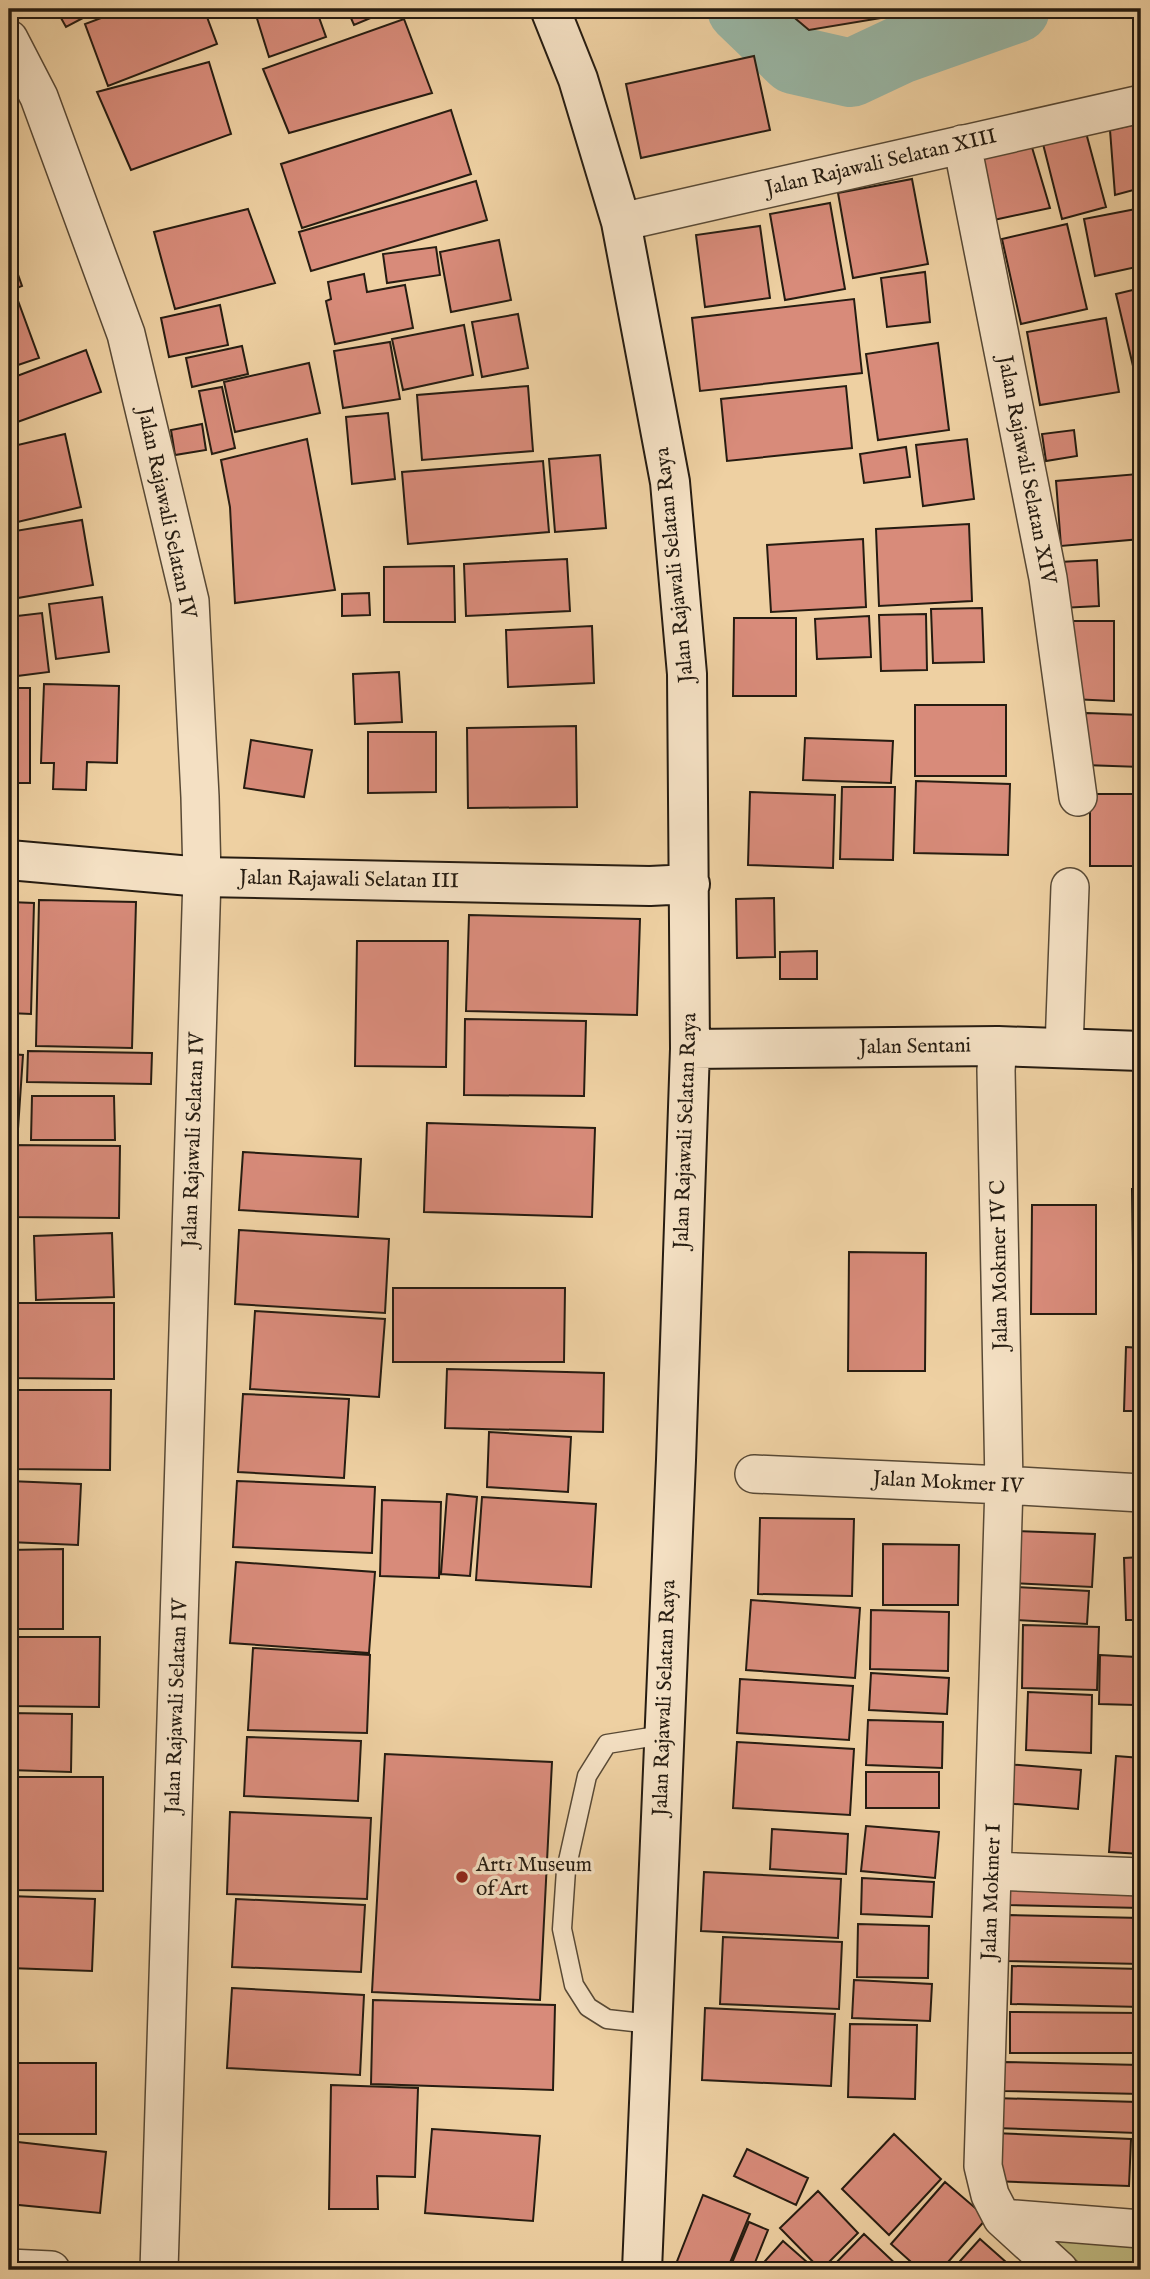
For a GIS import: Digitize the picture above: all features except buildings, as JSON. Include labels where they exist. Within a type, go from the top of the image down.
[{"type":"main road","name":"Jalan Rajawali Selatan Raya","points":[[550,9],[578,79],[621,222],[670,482],[687,674],[690,1049],[676,1460],[642,2270]]},
{"type":"main road","name":"Jalan Rajawali Selatan III","points":[[9,860],[202,877],[650,886],[690,884]]},
{"type":"main road","name":"Jalan Sentani","points":[[690,1049],[998,1045],[1141,1051]]},
{"type":"street","name":"Jalan Rajawali Selatan IV","points":[[9,39],[39,97],[127,334],[190,601],[202,877],[159,2270]]},
{"type":"street","name":"Jalan Rajawali Selatan XIII","points":[[621,222],[1141,104]]},
{"type":"street","name":"Jalan Rajawali Selatan XIV","points":[[962,144],[1048,578],[1078,797]]},
{"type":"street","points":[[1064,1048],[1070,887]]},
{"type":"street","name":"Jalan Mokmer IV C","points":[[998,1045],[996,1070],[1004,1485]]},
{"type":"street","name":"Jalan Mokmer IV","points":[[754,1474],[1141,1493]]},
{"type":"street","name":"Jalan Mokmer I","points":[[1004,1485],[983,2166],[989,2195],[1002,2218],[1059,2270]]},
{"type":"street","points":[[993,1871],[1141,1877]]},
{"type":"street","points":[[1002,2218],[1141,2229]]},
{"type":"street","points":[[9,2268],[51,2270]]},
{"type":"lane","points":[[651,2024],[607,2019],[588,2007],[574,1985],[562,1929],[566,1870],[587,1776],[607,1744],[663,1735]]},
{"type":"shaded area","points":[[1045,2231],[1141,2237],[1141,2270],[1086,2270]]},
{"type":"waterway","points":[[741,9],[794,60],[851,73],[900,50],[1016,9]]},
{"type":"place","name":"Art1 Museum of Art","points":[[462,1877]]}]
